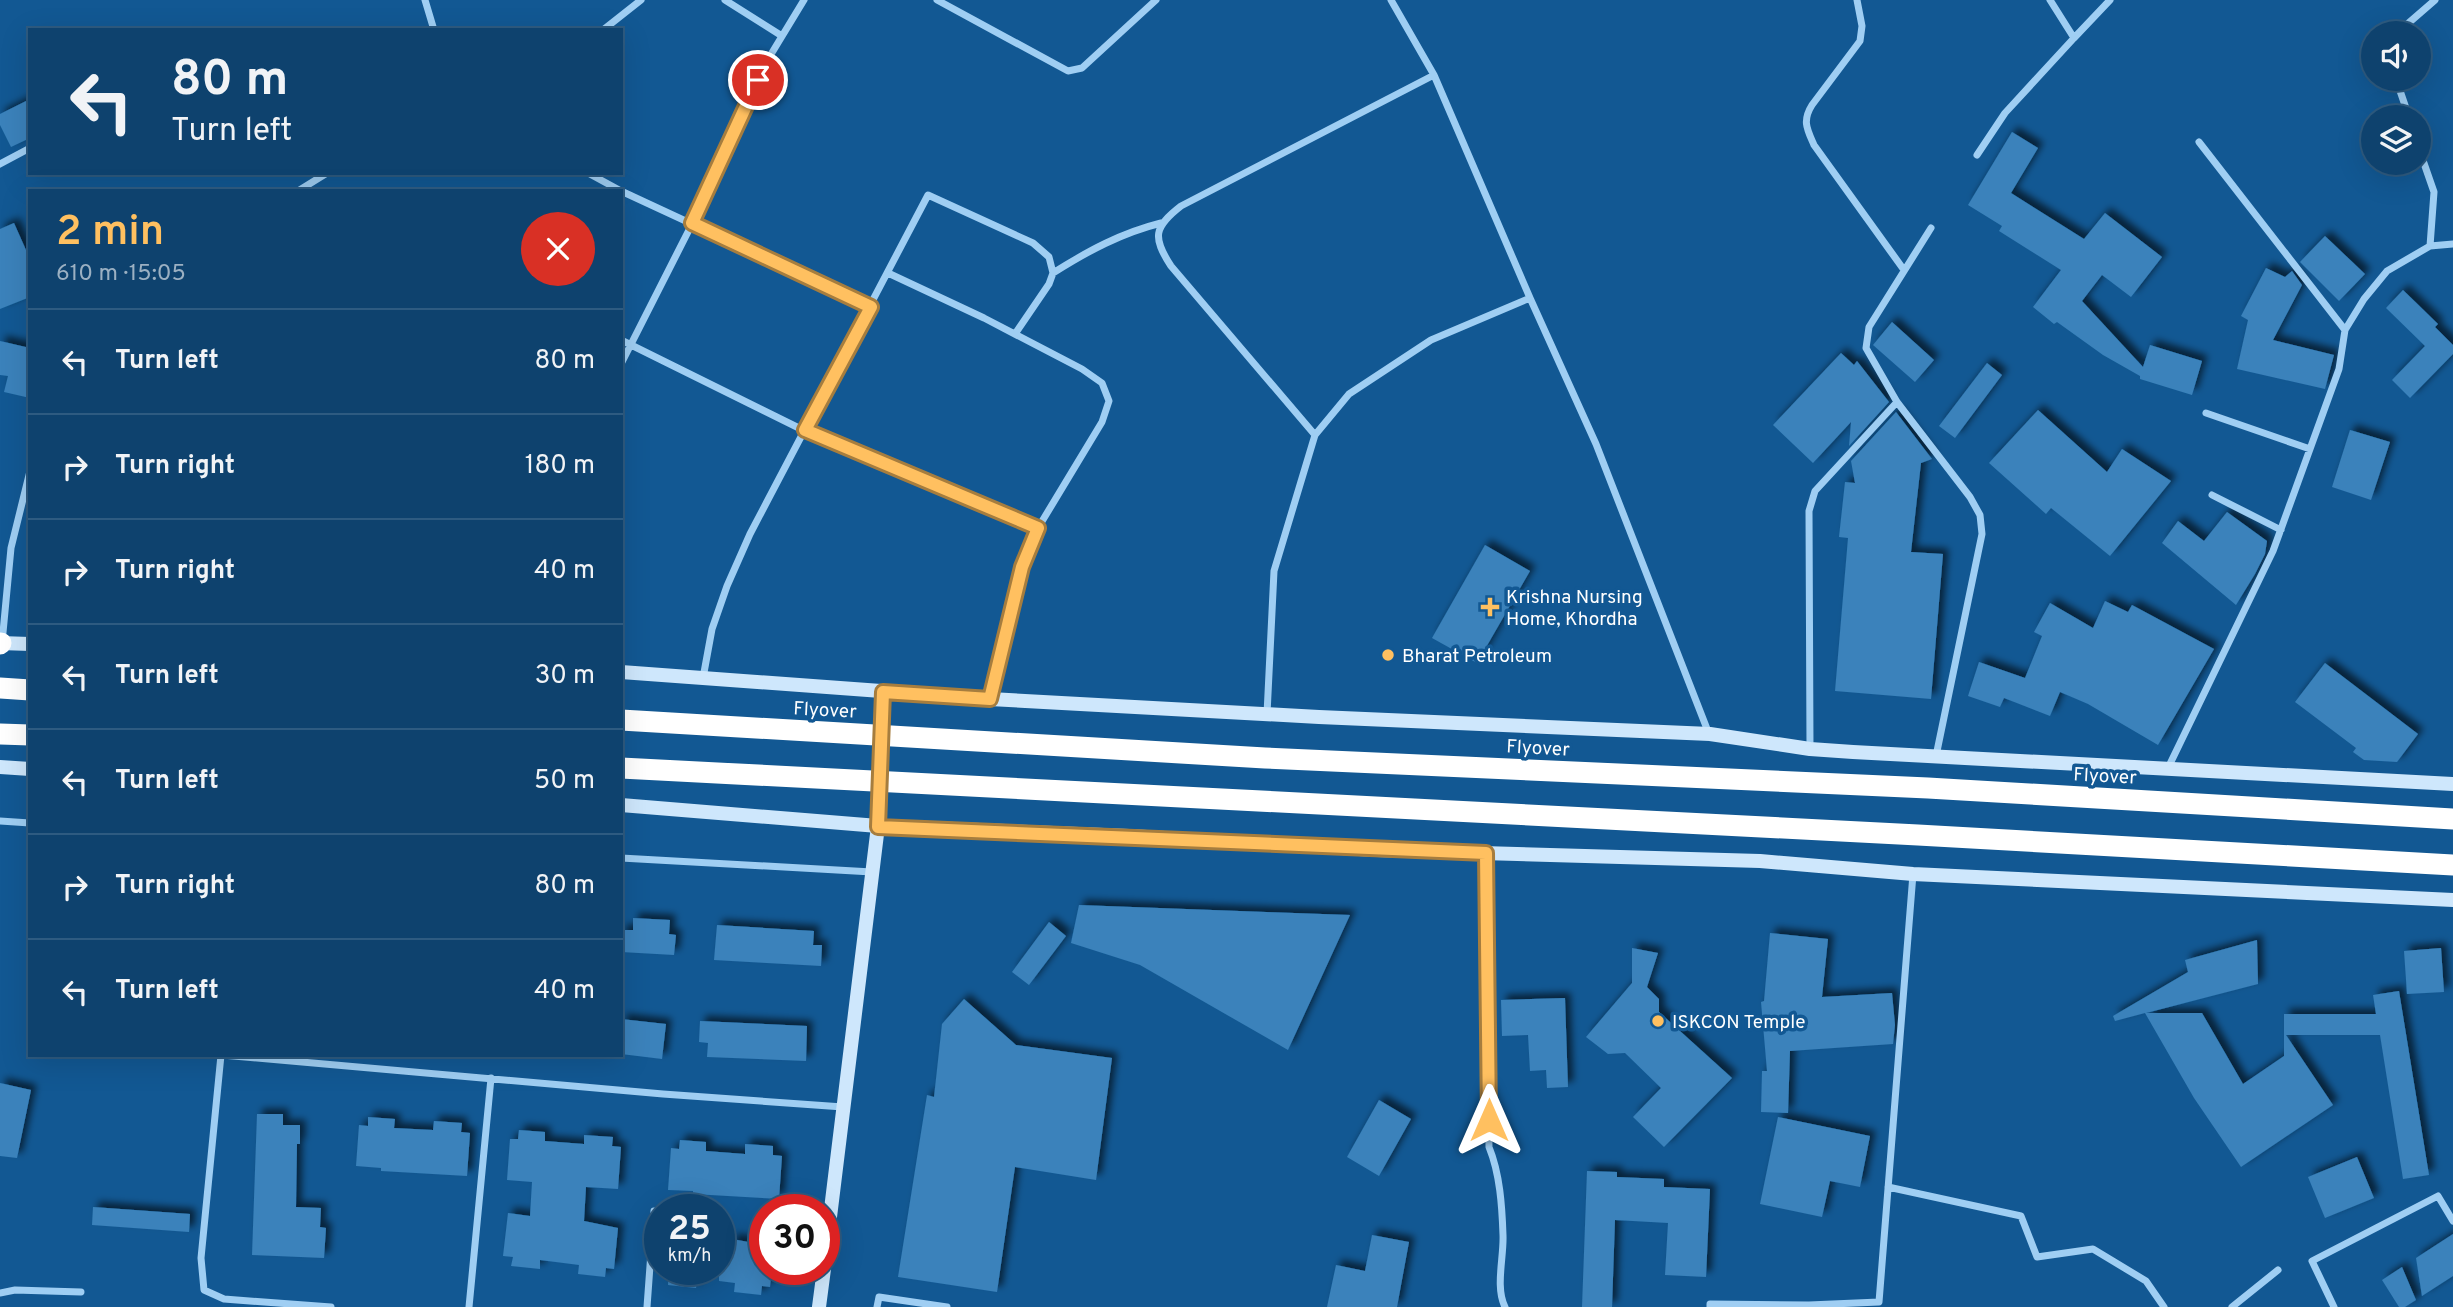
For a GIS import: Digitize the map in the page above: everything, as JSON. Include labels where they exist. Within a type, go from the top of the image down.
[{"type":"highway","points":[[0,688],[28,690]]},
{"type":"highway","name":"Flyover","points":[[623,720],[1265,758],[1928,788],[2453,819]]},
{"type":"highway","points":[[0,734],[28,735]]},
{"type":"highway","points":[[623,768],[1932,835],[2453,865]]},
{"type":"street","points":[[425,0],[433,28]]},
{"type":"street","points":[[606,28],[641,0]]},
{"type":"street","points":[[725,0],[782,36]]},
{"type":"street","points":[[623,360],[692,223],[770,56],[804,0]]},
{"type":"street","points":[[937,0],[1068,71],[1083,68],[1156,0]]},
{"type":"street","points":[[1391,0],[1434,75],[1596,444],[1710,734]]},
{"type":"street","points":[[1857,0],[1862,26],[1860,41],[1812,105],[1805,123],[1814,145],[1904,270]]},
{"type":"street","points":[[2050,0],[2074,38]]},
{"type":"street","points":[[1978,155],[2005,113],[2110,0]]},
{"type":"street","points":[[2411,21],[2435,0]]},
{"type":"street","points":[[1053,273],[1131,230],[1161,223],[1181,206],[1434,75]]},
{"type":"street","points":[[2199,142],[2346,331]]},
{"type":"street","points":[[0,164],[28,149]]},
{"type":"street","points":[[301,189],[324,175]]},
{"type":"street","points":[[592,175],[617,189]]},
{"type":"street","points":[[2428,175],[2434,192],[2430,246]]},
{"type":"street","points":[[623,192],[871,307]]},
{"type":"street","points":[[702,678],[712,629],[750,534],[928,195],[1033,243],[1049,257],[1053,273],[1049,284],[1015,334]]},
{"type":"street","points":[[1161,223],[1158,241],[1171,266],[1315,435]]},
{"type":"street","points":[[1931,228],[1869,327],[1866,348],[1897,402],[1970,497],[1980,515],[1982,534],[1936,756]]},
{"type":"street","points":[[2168,768],[2244,613],[2281,530],[2339,369],[2346,331],[2364,299],[2386,271],[2430,246],[2453,244]]},
{"type":"street","points":[[888,273],[1082,369],[1102,383],[1109,401],[1102,422],[1038,528],[1022,567],[990,699]]},
{"type":"street","points":[[1267,714],[1275,571],[1315,435],[1349,394],[1431,340],[1530,298]]},
{"type":"street","points":[[623,341],[805,430],[1038,528]]},
{"type":"street","points":[[1810,749],[1809,511],[1815,491],[1821,483],[1897,402]]},
{"type":"street","points":[[2206,413],[2310,449]]},
{"type":"street","points":[[28,479],[11,548],[1,643],[28,645]]},
{"type":"street","points":[[2213,495],[2281,530]]},
{"type":"street","points":[[623,672],[990,699],[1710,734],[1810,749],[2453,784]]},
{"type":"street","points":[[833,1194],[878,827],[883,692]]},
{"type":"street","points":[[0,767],[28,769]]},
{"type":"street","points":[[623,805],[878,827],[1486,853],[1760,861],[1913,874],[2453,900]]},
{"type":"street","points":[[0,821],[28,823]]},
{"type":"street","points":[[1486,853],[1489,1147],[1498,1178],[1505,1307]]},
{"type":"street","points":[[623,858],[872,872]]},
{"type":"street","points":[[1710,1307],[1710,1304],[1878,1305],[1913,874]]},
{"type":"street","points":[[221,1057],[201,1258],[204,1290],[224,1300],[331,1307]]},
{"type":"street","points":[[244,1057],[843,1107]]},
{"type":"street","points":[[469,1307],[491,1078]]},
{"type":"street","points":[[1888,1187],[2021,1216],[2037,1257],[2093,1249],[2146,1281],[2164,1307]]},
{"type":"street","points":[[2334,1307],[2312,1261],[2438,1196],[2453,1222]]},
{"type":"street","points":[[2232,1307],[2278,1270]]},
{"type":"street","points":[[647,1307],[649,1285]]},
{"type":"street","points":[[819,1307],[822,1285]]},
{"type":"street","points":[[0,1293],[15,1290],[81,1292]]},
{"type":"street","points":[[877,1307],[879,1297],[947,1307]]},
{"type":"building","points":[[28,100],[28,139],[11,147],[0,125],[0,114]]},
{"type":"building","points":[[2012,132],[2038,148],[2011,193],[2084,239],[2105,213],[2162,257],[2131,297],[2102,275],[2082,301],[2143,367],[2150,345],[2202,361],[2192,395],[2140,379],[2140,376],[2103,355],[2057,322],[2054,324],[2033,307],[2061,270],[1999,231],[2002,226],[1968,205]]},
{"type":"building","points":[[14,223],[28,254],[28,298],[0,309],[0,229]]},
{"type":"building","points":[[2325,236],[2365,274],[2339,301],[2300,262]]},
{"type":"building","points":[[2266,268],[2285,277],[2292,271],[2302,285],[2273,340],[2334,355],[2325,389],[2237,369],[2248,320],[2241,316]]},
{"type":"building","points":[[2403,290],[2438,324],[2435,327],[2453,345],[2453,354],[2410,398],[2392,380],[2425,346],[2386,308]]},
{"type":"building","points":[[1892,322],[1934,360],[1915,382],[1873,345]]},
{"type":"building","points":[[0,341],[28,348],[28,398],[4,392],[8,376],[0,375]]},
{"type":"building","points":[[1841,353],[1854,365],[1857,361],[1889,402],[1849,446],[1851,422],[1813,463],[1773,425]]},
{"type":"building","points":[[1987,363],[2002,375],[1955,438],[1939,426]]},
{"type":"building","points":[[2038,410],[2107,472],[2122,449],[2171,481],[2110,556],[2051,508],[2046,514],[1989,463]]},
{"type":"building","points":[[1896,412],[1932,459],[1921,463],[1911,552],[1943,554],[1931,699],[1835,691],[1848,538],[1839,537],[1845,482],[1855,483],[1851,461]]},
{"type":"building","points":[[2350,430],[2390,442],[2371,500],[2332,487]]},
{"type":"building","points":[[2227,512],[2267,541],[2265,554],[2236,605],[2162,543],[2178,521],[2204,541]]},
{"type":"building","points":[[1485,545],[1530,571],[1477,663],[1432,638]]},
{"type":"building","points":[[2105,601],[2128,612],[2132,605],[2214,649],[2158,745],[2088,704],[2060,692],[2050,716],[2004,698],[2000,707],[1968,696],[1979,662],[2025,678],[2042,636],[2034,632],[2050,603],[2093,628]]},
{"type":"building","points":[[2325,663],[2418,734],[2397,762],[2364,760],[2353,752],[2356,748],[2295,702]]},
{"type":"building","points":[[1079,905],[1350,915],[1288,1050],[1140,965],[1071,943]]},
{"type":"building","points":[[633,918],[670,920],[669,934],[676,935],[674,955],[623,952],[623,930],[633,930]]},
{"type":"building","points":[[1049,922],[1066,936],[1029,985],[1012,972]]},
{"type":"building","points":[[717,925],[814,931],[813,945],[822,945],[821,966],[714,960]]},
{"type":"building","points":[[1770,933],[1828,939],[1822,997],[1892,993],[1895,1025],[1893,1044],[1790,1051],[1788,1113],[1761,1112],[1762,1071],[1767,1071],[1761,1002],[1764,1001]]},
{"type":"building","points":[[2257,940],[2258,984],[2146,1013],[2202,1013],[2243,1084],[2284,1056],[2284,1014],[2376,1014],[2373,995],[2399,991],[2429,1175],[2403,1179],[2380,1035],[2286,1035],[2333,1105],[2241,1167],[2194,1098],[2145,1013],[2115,1021],[2113,1016],[2188,972],[2185,960]]},
{"type":"building","points":[[1632,948],[1658,953],[1647,987],[1659,999],[1659,1012],[1732,1078],[1664,1147],[1633,1117],[1661,1088],[1625,1053],[1608,1054],[1586,1037],[1632,983]]},
{"type":"building","points":[[2441,948],[2444,992],[2407,994],[2404,951]]},
{"type":"building","points":[[1565,998],[1568,1087],[1547,1088],[1546,1070],[1530,1071],[1528,1035],[1502,1036],[1501,1000]]},
{"type":"building","points":[[964,999],[1016,1045],[1112,1058],[1096,1180],[1015,1167],[997,1292],[898,1277],[927,1095],[934,1097],[942,1024]]},
{"type":"building","points":[[623,1019],[666,1024],[662,1059],[623,1054]]},
{"type":"building","points":[[700,1021],[807,1026],[806,1061],[707,1057],[708,1043],[699,1042]]},
{"type":"building","points":[[0,1083],[31,1090],[17,1158],[0,1156]]},
{"type":"building","points":[[1379,1100],[1411,1119],[1379,1176],[1347,1157]]},
{"type":"building","points":[[257,1114],[283,1114],[283,1125],[300,1125],[296,1207],[321,1208],[320,1227],[326,1228],[324,1258],[252,1255]]},
{"type":"building","points":[[368,1117],[395,1119],[394,1128],[433,1130],[434,1121],[462,1123],[461,1132],[470,1133],[467,1176],[381,1171],[381,1168],[356,1166],[359,1125],[368,1126]]},
{"type":"building","points":[[1778,1117],[1870,1136],[1860,1187],[1830,1181],[1822,1217],[1760,1204]]},
{"type":"building","points":[[519,1130],[545,1132],[545,1141],[584,1144],[584,1135],[613,1137],[612,1146],[621,1147],[618,1189],[586,1187],[584,1221],[618,1228],[614,1269],[606,1268],[605,1277],[578,1274],[579,1265],[540,1260],[540,1269],[511,1266],[513,1257],[503,1256],[508,1213],[530,1216],[532,1182],[507,1180],[510,1139],[518,1139]]},
{"type":"building","points":[[680,1140],[706,1142],[706,1151],[745,1154],[745,1144],[773,1146],[773,1155],[782,1156],[779,1194],[749,1194],[749,1197],[668,1190],[671,1148],[679,1149]]},
{"type":"building","points":[[2357,1157],[2374,1198],[2325,1218],[2308,1177]]},
{"type":"building","points":[[1587,1171],[1617,1172],[1617,1177],[1664,1179],[1664,1187],[1710,1189],[1706,1277],[1665,1275],[1668,1223],[1615,1220],[1612,1307],[1582,1307]]},
{"type":"building","points":[[93,1207],[190,1214],[189,1232],[92,1225]]},
{"type":"building","points":[[2453,1234],[2453,1276],[2422,1296],[2416,1258]]},
{"type":"building","points":[[1372,1235],[1409,1242],[1397,1307],[1327,1307],[1336,1265],[1365,1271]]},
{"type":"building","points":[[735,1240],[749,1242],[749,1285],[770,1285],[762,1286],[761,1295],[734,1292]]},
{"type":"building","points":[[2402,1267],[2416,1300],[2405,1307],[2399,1307],[2382,1280]]},
{"type":"building","points":[[668,1285],[696,1285],[696,1288]]},
{"type":"place","name":"Krishna Nursing Home, Khordha","points":[[1490,607]]},
{"type":"place","name":"Bharat Petroleum","points":[[1388,655]]},
{"type":"place","name":"ISKCON Temple","points":[[1658,1021]]},
{"type":"route","points":[[758,80],[692,223],[871,307],[805,430],[1038,528],[1013,598],[990,699],[883,692],[878,827],[1486,853],[1489,1120]]}]
